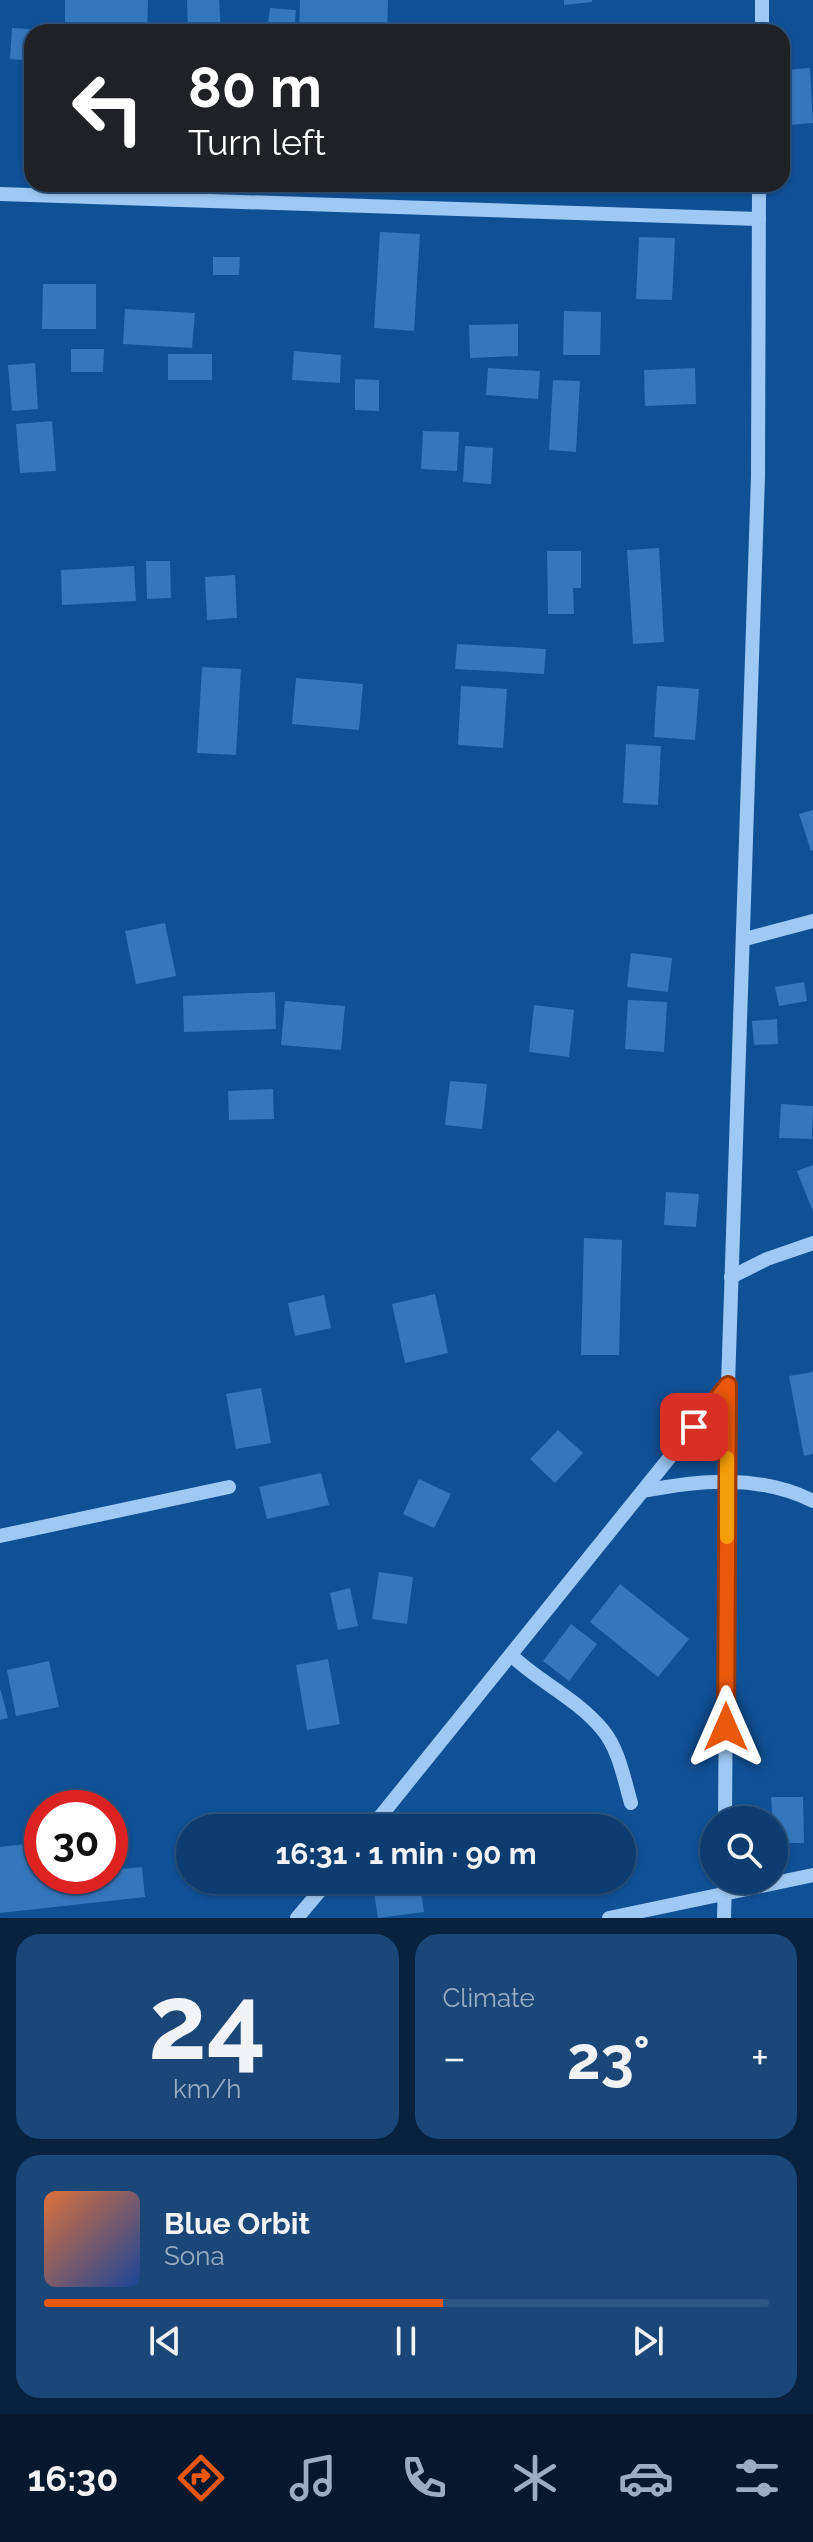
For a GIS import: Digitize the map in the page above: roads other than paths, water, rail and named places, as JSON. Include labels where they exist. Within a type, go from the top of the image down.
[{"type":"street","points":[[762,0],[762,24]]},
{"type":"street","points":[[725,1806],[728,1385],[758,476],[759,192]]},
{"type":"street","points":[[0,194],[759,219]]},
{"type":"street","points":[[745,939],[813,921]]},
{"type":"street","points":[[731,1277],[767,1259],[813,1243]]},
{"type":"street","points":[[382,1814],[728,1385]]},
{"type":"street","points":[[643,1491],[700,1480],[727,1480],[813,1501]]},
{"type":"street","points":[[0,1536],[229,1487]]},
{"type":"street","points":[[511,1655],[530,1673],[568,1697],[603,1730],[617,1755],[631,1803]]},
{"type":"street","points":[[788,1878],[813,1875]]},
{"type":"street","points":[[297,1918],[317,1894]]},
{"type":"street","points":[[609,1918],[700,1894]]},
{"type":"street","points":[[724,1918],[725,1894]]}]
